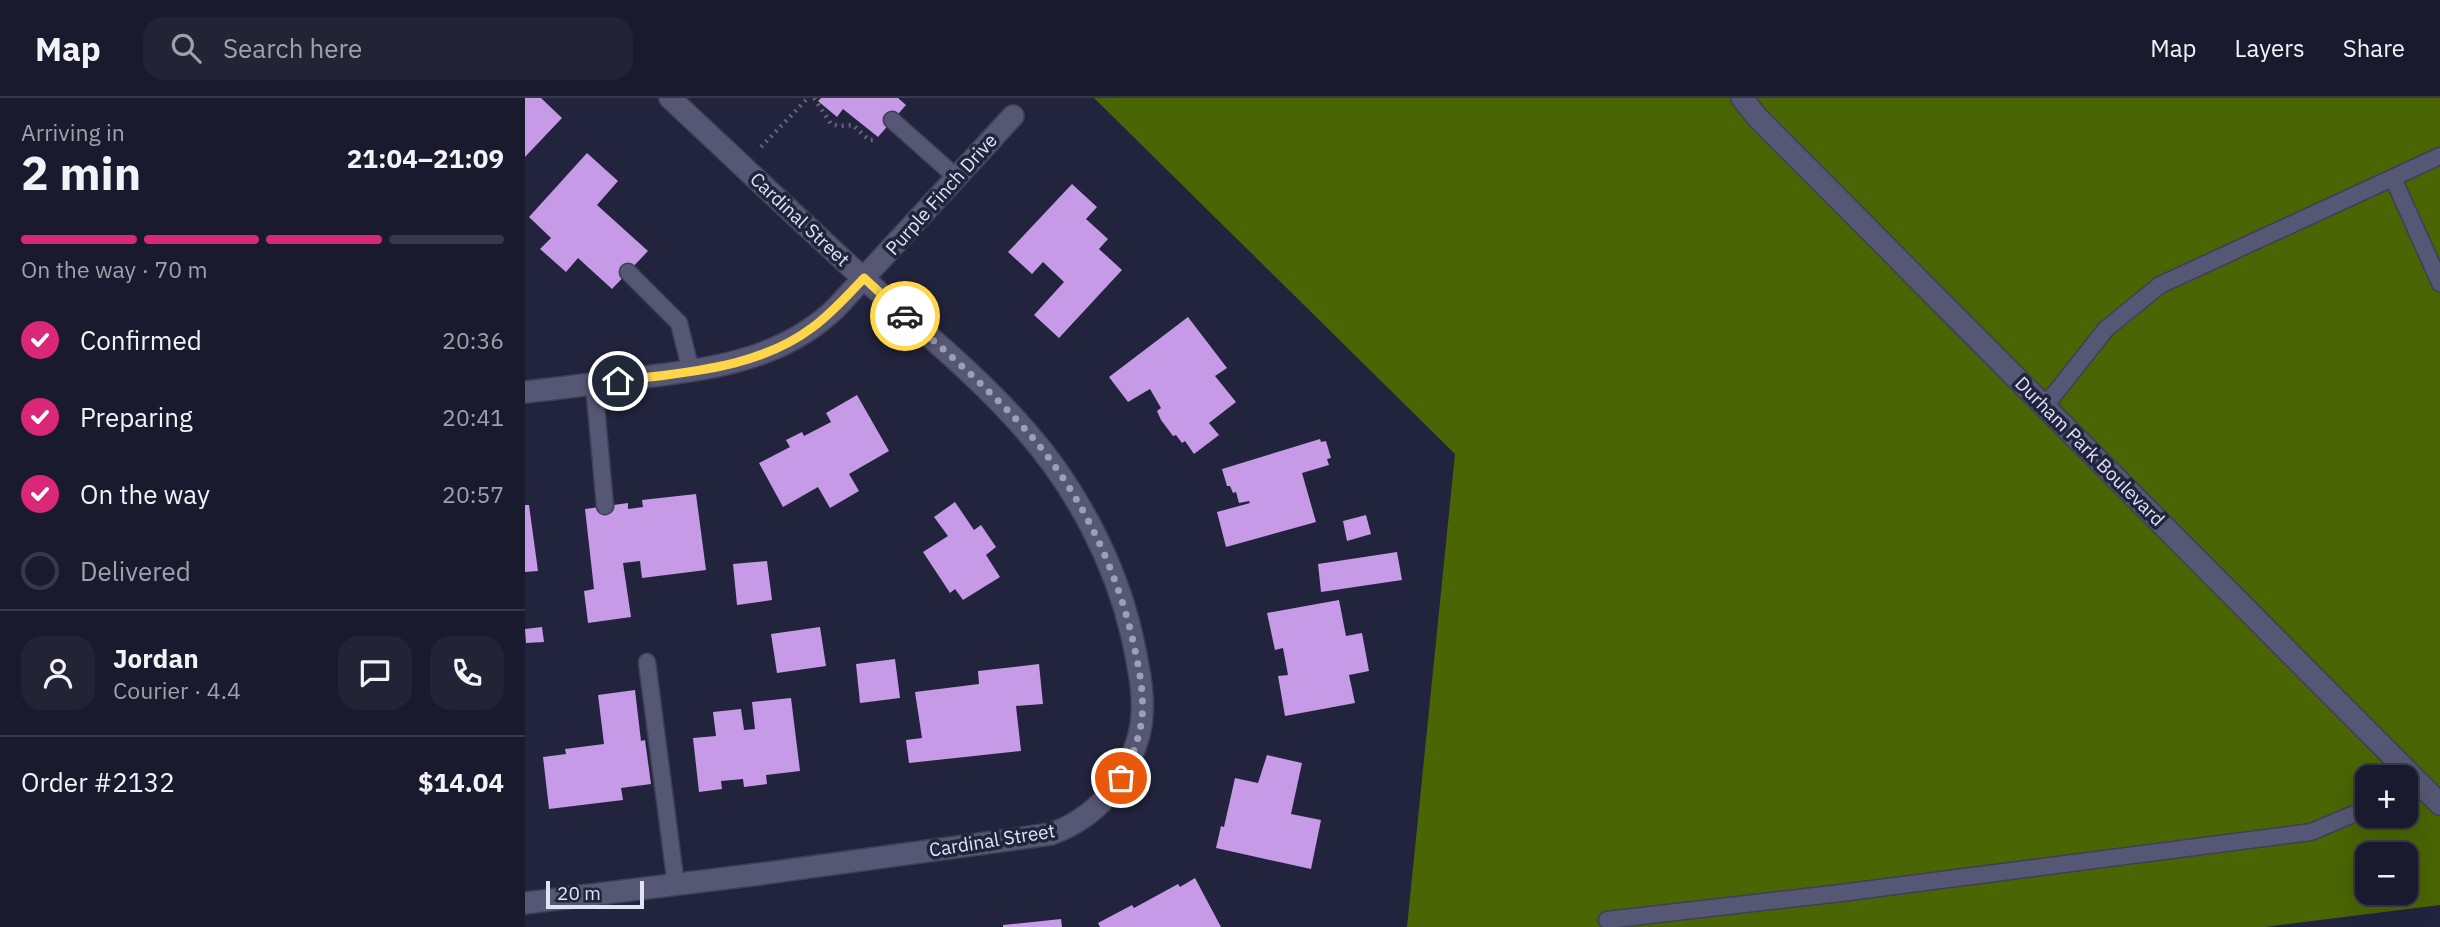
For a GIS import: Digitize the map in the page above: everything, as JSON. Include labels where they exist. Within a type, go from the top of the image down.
[{"type":"street","name":"Cardinal Street","points":[[525,903],[1051,834],[1075,823],[1105,799],[1127,767],[1137,742],[1142,716],[1142,690],[1131,629],[1107,560],[1084,514],[1057,471],[1026,430],[966,370],[670,98]]},
{"type":"street","name":"Durham Park Boulevard","points":[[1742,98],[2045,406],[2391,765]]},
{"type":"street","name":"Purple Finch Drive","points":[[525,392],[691,371],[764,354],[790,343],[825,318],[1013,116]]},
{"type":"street","name":"Durham Park Boulevard","points":[[2418,791],[2440,804]]},
{"type":"lane","points":[[895,122],[956,177]]},
{"type":"lane","points":[[2045,406],[2106,329],[2160,285],[2440,156]]},
{"type":"lane","points":[[2393,177],[2440,283]]},
{"type":"lane","points":[[628,272],[679,323],[691,371]]},
{"type":"lane","points":[[594,384],[605,506]]},
{"type":"lane","points":[[647,662],[676,885]]},
{"type":"lane","points":[[1607,920],[1841,893],[2311,832],[2355,813]]},
{"type":"path","points":[[743,166],[808,98]]},
{"type":"path","points":[[814,98],[831,124],[839,127],[853,125],[869,140],[881,141],[895,122]]},
{"type":"green space","points":[[1094,98],[2440,98],[2440,905],[2265,927],[1407,927],[1455,454]]},
{"type":"building","points":[[525,98],[541,98],[562,118],[525,157]]},
{"type":"building","points":[[821,98],[898,98],[906,105],[878,137],[843,109],[837,117],[818,101]]},
{"type":"building","points":[[587,153],[618,181],[597,205],[648,251],[612,289],[578,258],[566,272],[540,249],[551,238],[529,217]]},
{"type":"building","points":[[1072,184],[1097,207],[1086,219],[1108,239],[1099,249],[1122,270],[1059,338],[1034,315],[1064,282],[1043,262],[1032,274],[1008,252]]},
{"type":"building","points":[[1188,317],[1227,368],[1215,376],[1236,402],[1209,423],[1219,435],[1194,454],[1185,441],[1182,443],[1176,435],[1173,436],[1161,420],[1157,411],[1161,408],[1150,389],[1128,402],[1109,377]]},
{"type":"building","points":[[857,395],[889,451],[849,474],[859,491],[830,508],[818,487],[783,507],[759,463],[790,447],[786,440],[802,432],[804,436],[831,422],[826,413]]},
{"type":"building","points":[[1320,439],[1321,442],[1326,441],[1331,458],[1327,459],[1329,465],[1302,473],[1316,522],[1226,547],[1217,512],[1250,503],[1239,503],[1236,492],[1233,493],[1230,486],[1227,486],[1222,469]]},
{"type":"building","points":[[696,494],[706,570],[642,578],[640,561],[623,563],[631,617],[588,623],[584,591],[594,589],[585,509],[628,503],[628,509],[643,507],[642,500]]},
{"type":"building","points":[[955,502],[974,530],[981,525],[996,547],[986,555],[1000,577],[963,600],[955,589],[950,593],[923,552],[948,536],[934,517]]},
{"type":"building","points":[[525,505],[529,505],[538,571],[525,572]]},
{"type":"building","points":[[1366,515],[1371,534],[1347,541],[1343,521]]},
{"type":"building","points":[[1397,552],[1402,580],[1321,592],[1318,564]]},
{"type":"building","points":[[767,561],[772,600],[737,605],[733,564]]},
{"type":"building","points":[[1339,600],[1346,636],[1362,633],[1369,671],[1349,675],[1355,703],[1285,716],[1278,676],[1288,675],[1283,648],[1275,650],[1267,613]]},
{"type":"building","points":[[542,627],[544,642],[526,643],[525,629]]},
{"type":"building","points":[[820,627],[826,666],[777,673],[771,634]]},
{"type":"building","points":[[895,659],[900,698],[860,703],[856,664]]},
{"type":"building","points":[[1039,664],[1043,704],[1016,706],[1021,751],[909,763],[906,740],[922,738],[915,692],[979,684],[978,671]]},
{"type":"building","points":[[635,690],[641,741],[645,740],[651,784],[621,788],[623,800],[549,809],[543,757],[566,754],[565,749],[604,744],[598,695]]},
{"type":"building","points":[[791,698],[800,771],[766,775],[767,784],[744,787],[743,779],[721,781],[722,789],[699,792],[693,738],[716,736],[713,712],[741,709],[744,730],[755,729],[752,702]]},
{"type":"building","points":[[1267,755],[1302,763],[1291,814],[1321,820],[1311,869],[1216,848],[1221,826],[1224,827],[1235,778],[1258,783]]},
{"type":"building","points":[[1195,878],[1221,927],[1100,927],[1098,923],[1132,905],[1134,908],[1178,884],[1180,887]]},
{"type":"building","points":[[1061,919],[1062,927],[1003,927],[1003,925]]},
{"type":"way so far","points":[[905,316],[966,370],[1026,430],[1071,492],[1096,536],[1131,629],[1142,690],[1142,716],[1137,742],[1121,778]]},
{"type":"route","points":[[618,381],[715,367],[777,349],[825,318],[864,278],[905,316]]}]
